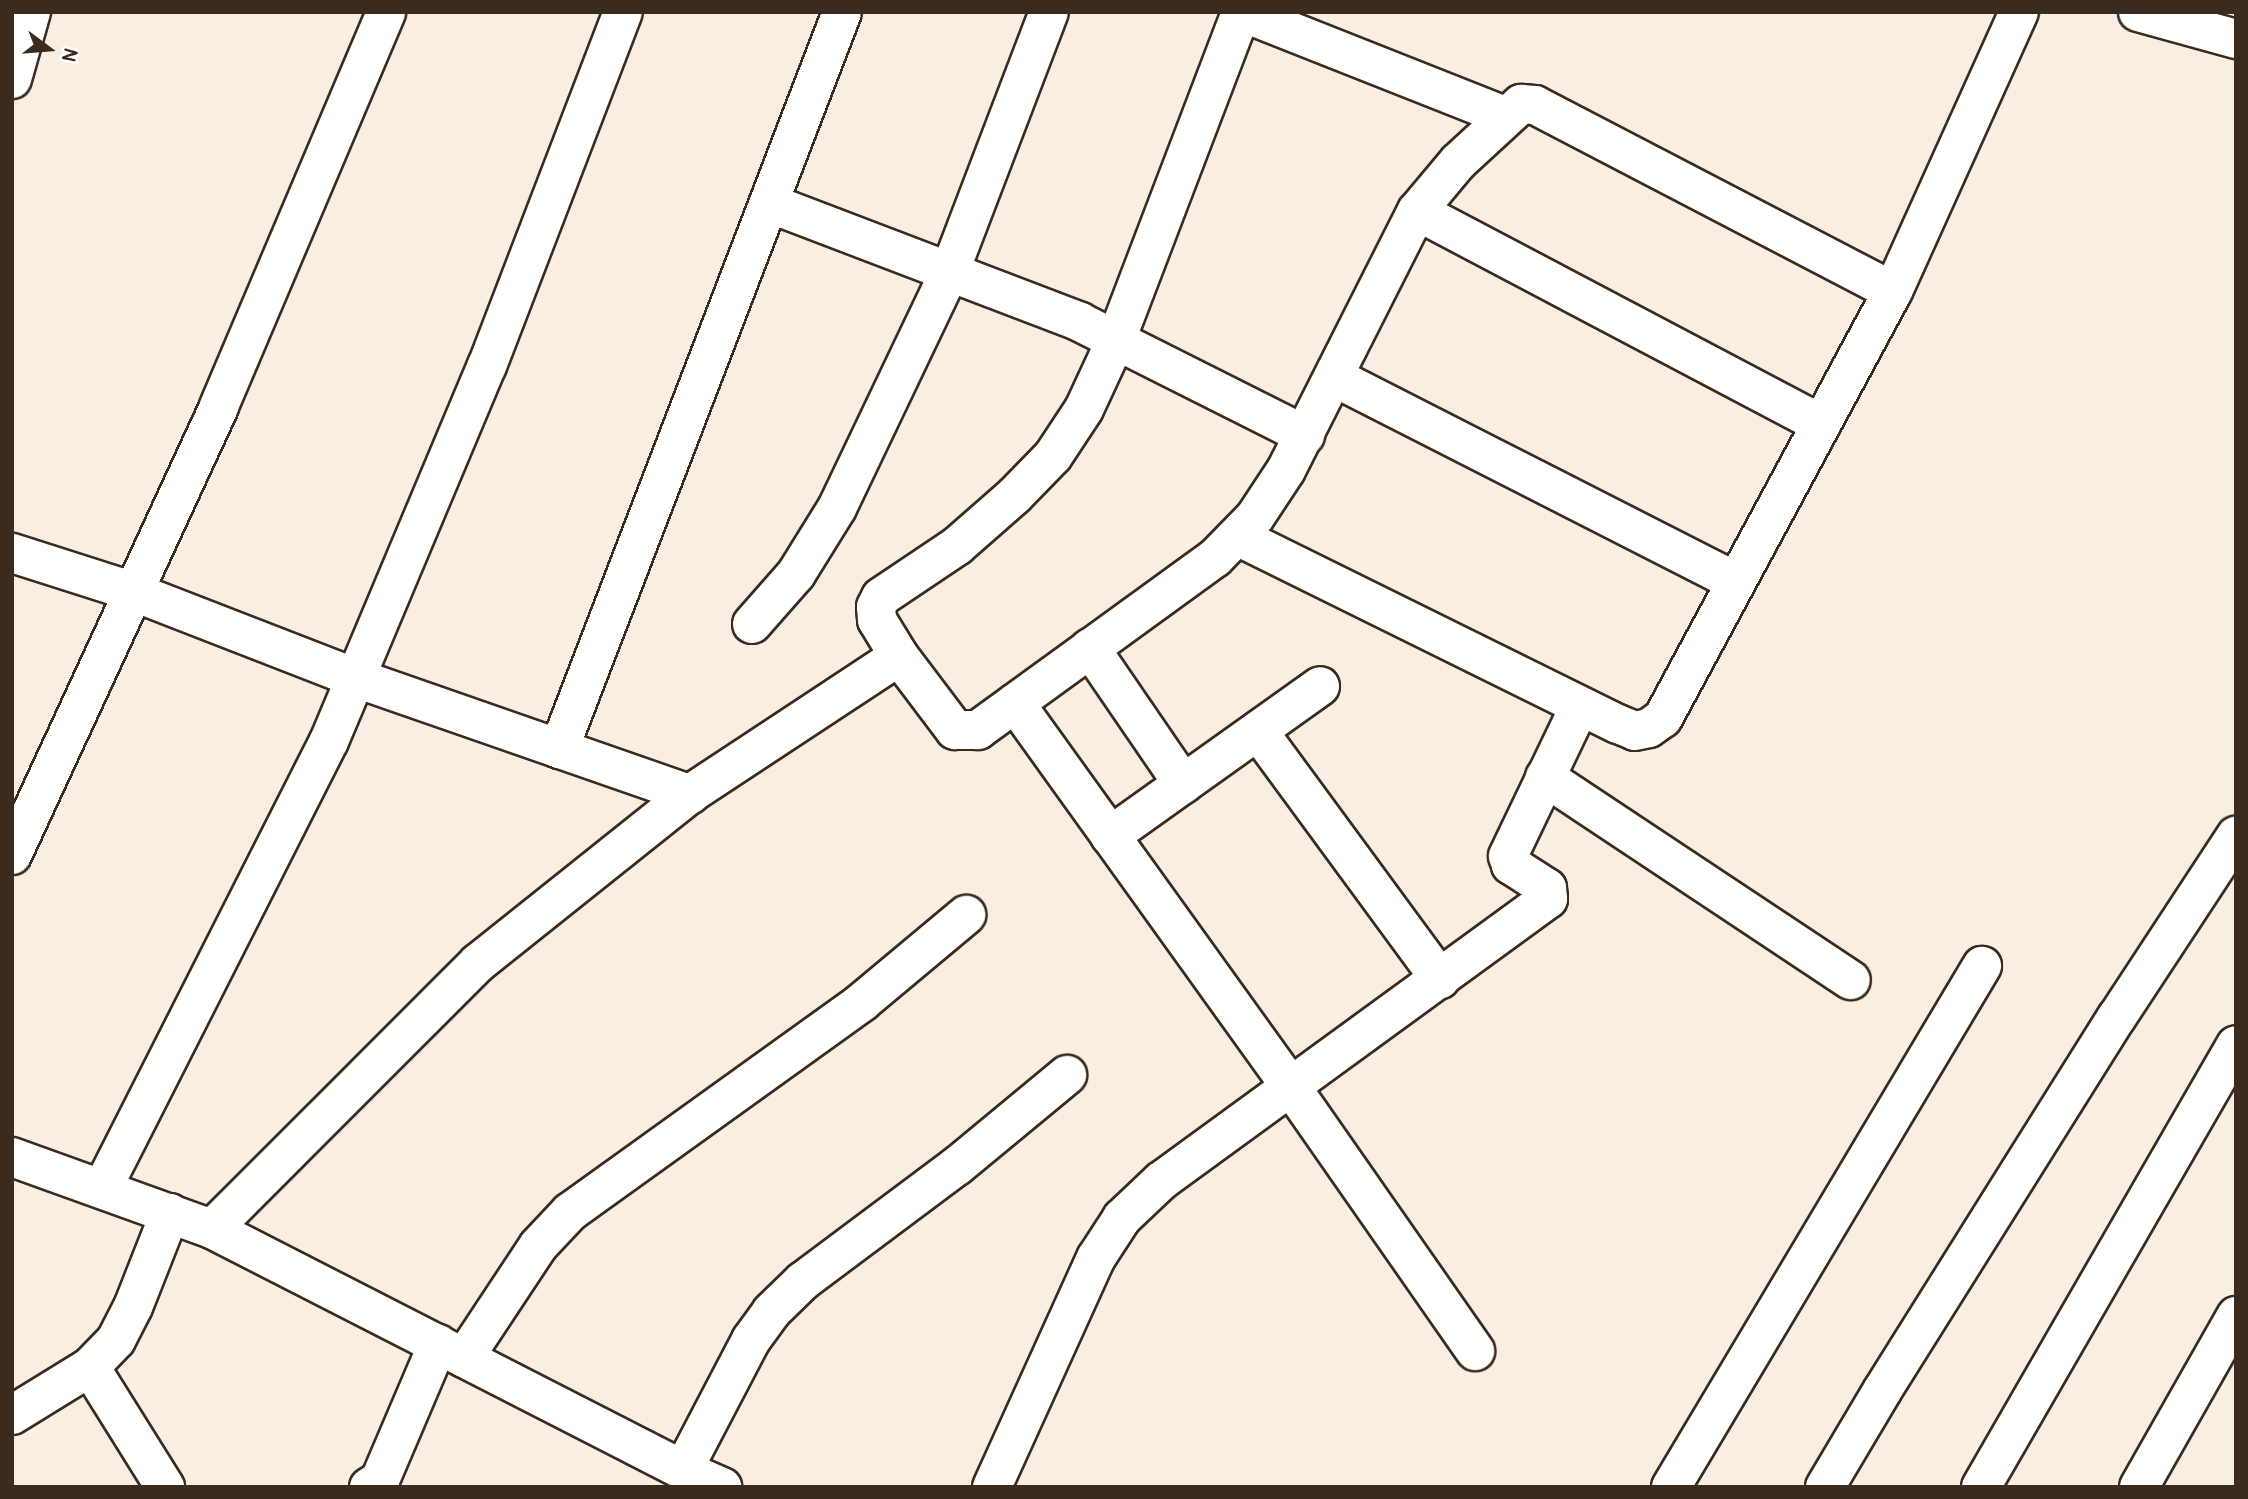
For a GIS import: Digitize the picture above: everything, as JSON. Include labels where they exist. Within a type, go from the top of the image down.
[{"type":"street","points":[[12,79],[31,12]]},
{"type":"street","points":[[12,855],[219,406],[386,12]]},
{"type":"street","points":[[102,1189],[251,900],[356,678],[487,366],[623,12]]},
{"type":"street","points":[[559,749],[842,12]]},
{"type":"street","points":[[752,624],[796,575],[837,508],[950,271],[1049,12]]},
{"type":"street","points":[[1505,116],[1241,12],[1116,340],[1084,409],[1053,456],[1015,495],[957,546],[881,597],[876,607],[877,620],[899,656],[955,730],[978,730],[1215,558],[1255,517],[1304,435],[1417,211],[1458,162],[1521,104],[1535,105],[1893,290]]},
{"type":"street","points":[[1237,536],[1580,706],[1635,731],[1649,729],[1662,718],[1893,290],[2019,12]]},
{"type":"street","points":[[2138,12],[2189,19],[2236,39]]},
{"type":"street","points":[[769,203],[950,271],[1116,340],[1304,435]]},
{"type":"street","points":[[1417,211],[1821,425]]},
{"type":"street","points":[[1334,377],[1736,582]]},
{"type":"street","points":[[12,553],[134,592],[356,678],[690,794]]},
{"type":"street","points":[[1090,648],[1183,784]]},
{"type":"street","points":[[212,1228],[478,963],[690,794],[899,656]]},
{"type":"street","points":[[1110,836],[1320,686]]},
{"type":"street","points":[[1015,703],[1291,1087],[1475,1351]]},
{"type":"street","points":[[992,1487],[1096,1258],[1122,1218],[1161,1181],[1548,899],[1547,888],[1511,865],[1508,856],[1580,706]]},
{"type":"street","points":[[1258,731],[1440,979]]},
{"type":"street","points":[[1545,778],[1852,980]]},
{"type":"street","points":[[1825,1487],[1882,1391],[2117,1017],[2236,836]]},
{"type":"street","points":[[378,1485],[451,1351],[538,1246],[570,1212],[862,1002],[966,915]]},
{"type":"street","points":[[1671,1487],[1982,966]]},
{"type":"street","points":[[1981,1487],[2236,1045]]},
{"type":"street","points":[[683,1470],[751,1339],[771,1312],[803,1281],[957,1166],[1067,1075]]},
{"type":"street","points":[[12,1157],[212,1228],[683,1470],[722,1487]]},
{"type":"street","points":[[12,1415],[90,1367],[116,1340],[133,1307],[170,1213]]},
{"type":"street","points":[[2139,1487],[2236,1316]]},
{"type":"street","points":[[90,1367],[165,1487]]}]
